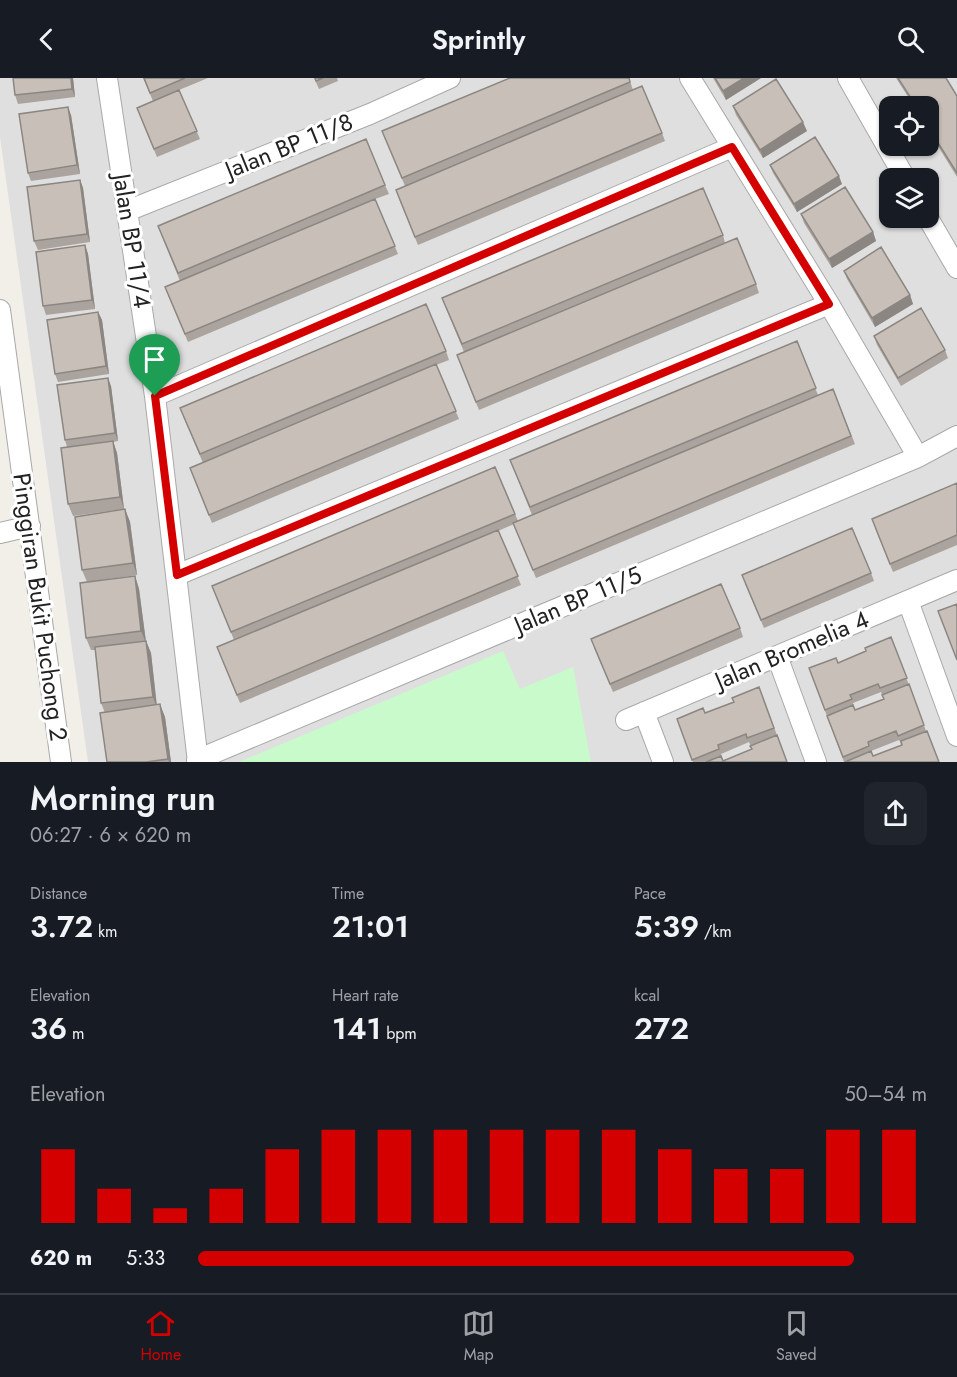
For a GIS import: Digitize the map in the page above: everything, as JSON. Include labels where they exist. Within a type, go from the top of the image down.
[{"type":"street","name":"Jalan BP 11/4","points":[[107,78],[155,396],[197,761]]},
{"type":"street","name":"Jalan BP 11/8","points":[[127,211],[370,114],[450,78]]},
{"type":"street","points":[[690,78],[829,304],[918,457]]},
{"type":"street","points":[[848,78],[899,168]]},
{"type":"street","points":[[155,396],[732,147]]},
{"type":"street","points":[[938,228],[950,239],[957,268]]},
{"type":"street","points":[[177,575],[829,304]]},
{"type":"street","name":"Pinggiran Bukit Puchong 2","points":[[0,310],[62,762]]},
{"type":"street","name":"Jalan BP 11/5","points":[[197,761],[918,457],[957,436]]},
{"type":"street","points":[[0,533],[30,526]]},
{"type":"street","name":"Jalan Bromelia 4","points":[[663,762],[635,716],[957,580]]},
{"type":"street","points":[[908,601],[957,736]]},
{"type":"street","points":[[777,656],[816,762]]},
{"type":"shaded area","points":[[0,78],[957,78],[957,762],[88,762],[0,137]]},
{"type":"green space","points":[[503,651],[520,689],[573,667],[591,762],[239,762]]},
{"type":"building","points":[[13,78],[71,78],[72,89],[15,95]]},
{"type":"building","points":[[144,78],[185,78],[150,93]]},
{"type":"building","points":[[510,78],[629,78],[630,82],[402,178],[382,131]]},
{"type":"building","points":[[715,78],[744,78],[723,91]]},
{"type":"building","points":[[898,78],[946,78],[957,96],[957,173],[939,144],[939,96],[910,96]]},
{"type":"building","points":[[776,79],[803,122],[760,150],[733,106]]},
{"type":"building","points":[[642,86],[662,133],[415,237],[396,190]]},
{"type":"building","points":[[179,90],[197,131],[154,149],[137,108]]},
{"type":"building","points":[[68,107],[77,165],[28,173],[19,114]]},
{"type":"building","points":[[815,137],[839,176],[794,204],[770,165]]},
{"type":"building","points":[[366,139],[385,185],[178,273],[158,226]]},
{"type":"building","points":[[80,180],[87,234],[34,241],[27,187]]},
{"type":"building","points":[[845,187],[873,232],[829,259],[801,214]]},
{"type":"building","points":[[703,188],[723,235],[462,344],[442,298]]},
{"type":"building","points":[[375,199],[395,246],[185,334],[165,287]]},
{"type":"building","points":[[737,238],[756,284],[476,402],[457,355]]},
{"type":"building","points":[[85,245],[92,300],[43,306],[36,252]]},
{"type":"building","points":[[881,247],[910,295],[872,318],[844,271]]},
{"type":"building","points":[[426,304],[446,351],[200,454],[180,408]]},
{"type":"building","points":[[921,308],[945,350],[898,378],[874,336]]},
{"type":"building","points":[[98,312],[106,366],[55,374],[47,320]]},
{"type":"building","points":[[797,341],[816,388],[530,507],[510,460]]},
{"type":"building","points":[[436,364],[456,411],[209,515],[190,468]]},
{"type":"building","points":[[108,378],[115,433],[65,440],[57,385]]},
{"type":"building","points":[[833,389],[851,436],[533,570],[513,523]]},
{"type":"building","points":[[113,441],[120,497],[68,504],[61,448]]},
{"type":"building","points":[[495,467],[515,514],[231,632],[212,586]]},
{"type":"building","points":[[957,483],[957,535],[890,564],[872,519]]},
{"type":"building","points":[[125,509],[133,563],[82,570],[75,517]]},
{"type":"building","points":[[852,528],[871,573],[761,620],[742,575]]},
{"type":"building","points":[[498,530],[518,576],[237,695],[217,647]]},
{"type":"building","points":[[135,576],[141,631],[86,638],[80,583]]},
{"type":"building","points":[[721,584],[740,628],[610,684],[591,639]]},
{"type":"building","points":[[957,604],[957,660],[938,611]]},
{"type":"building","points":[[891,637],[907,678],[880,688],[878,684],[850,695],[852,699],[825,710],[809,668],[836,658],[838,663]]},
{"type":"building","points":[[146,641],[153,697],[101,703],[95,647]]},
{"type":"building","points":[[909,684],[924,725],[898,736],[896,731],[868,742],[869,746],[843,757],[827,716],[853,705],[855,710],[884,699],[882,695]]},
{"type":"building","points":[[759,687],[774,728],[747,738],[746,734],[718,745],[719,749],[692,760],[677,719],[703,708],[705,713],[734,702],[732,698]]},
{"type":"building","points":[[160,704],[168,759],[146,762],[107,762],[100,713]]},
{"type":"building","points":[[927,731],[939,762],[845,762],[871,751],[873,756],[902,745],[901,741]]},
{"type":"building","points":[[777,735],[787,762],[706,762],[721,756],[723,761],[752,749],[750,746]]},
{"type":"route","points":[[732,147],[829,304],[177,575],[155,396],[732,147]]}]
